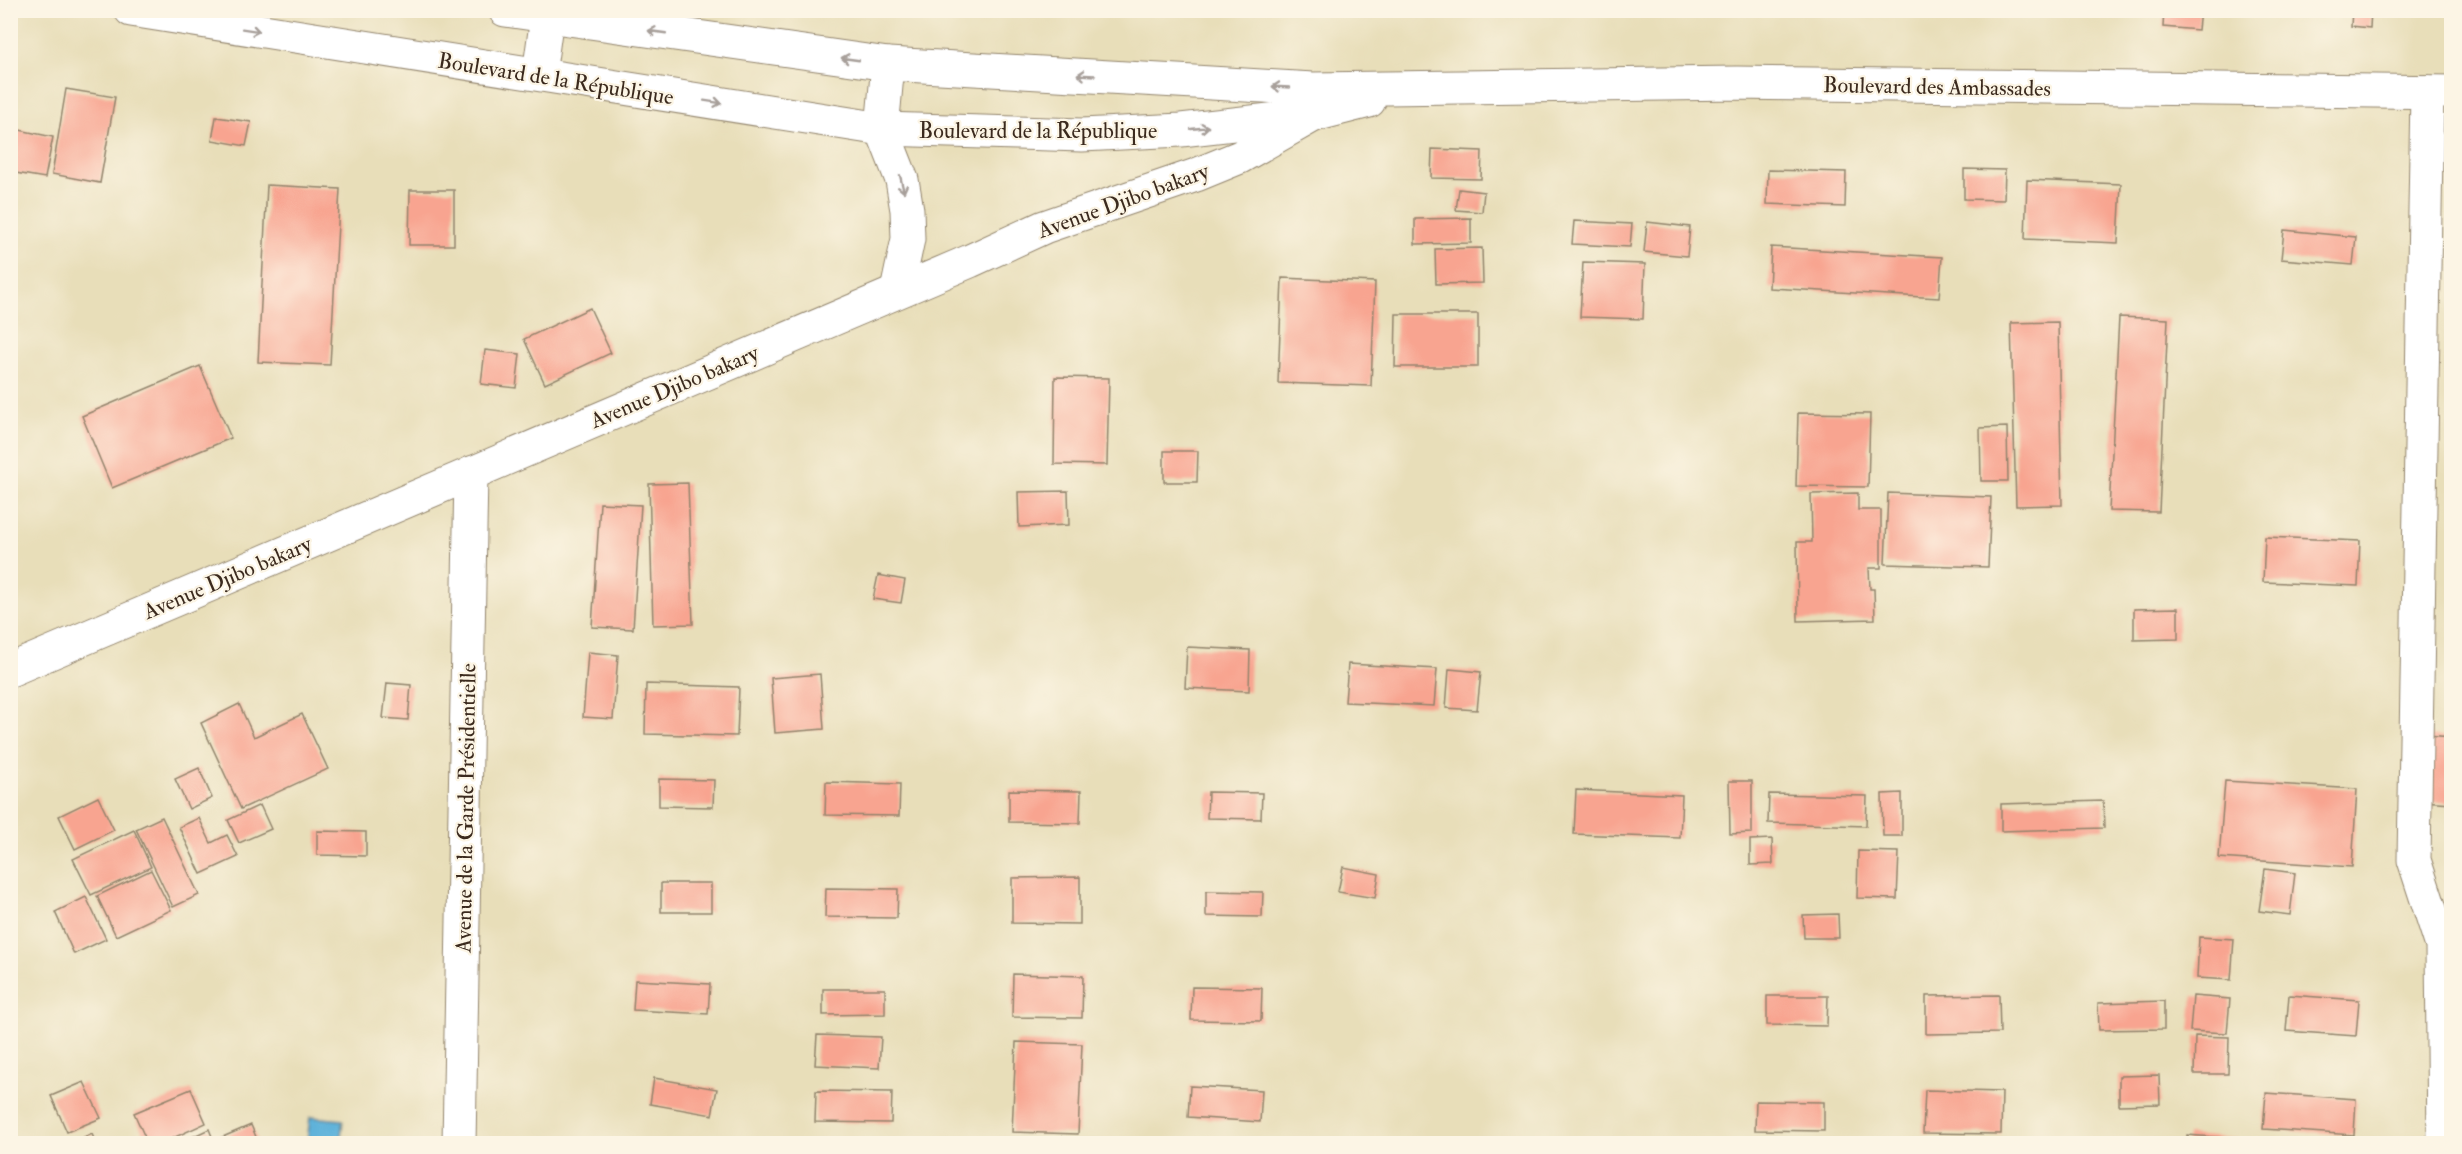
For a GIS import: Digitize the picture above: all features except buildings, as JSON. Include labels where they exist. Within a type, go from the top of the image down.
[{"type":"main road","name":"Boulevard de la République","points":[[131,10],[205,17],[882,129],[1082,135],[1180,130],[1314,102],[1423,88]]},
{"type":"main road","name":"Boulevard de la République","points":[[505,10],[888,64],[1314,102]]},
{"type":"main road","points":[[539,74],[547,17]]},
{"type":"main road","points":[[888,64],[882,129],[902,180],[907,210],[908,239],[897,291]]},
{"type":"main road","name":"Boulevard des Ambassades","points":[[1423,88],[1737,83],[2439,92]]},
{"type":"main road","points":[[2439,92],[2414,860],[2442,946],[2444,1143]]},
{"type":"main road","name":"Avenue Djibo bakary","points":[[10,670],[1044,227],[1196,175],[1229,161],[1314,102]]},
{"type":"main road","name":"Avenue de la Garde Présidentielle","points":[[459,1143],[471,473]]},
{"type":"water","points":[[310,1117],[343,1120],[340,1143],[307,1143]]}]
